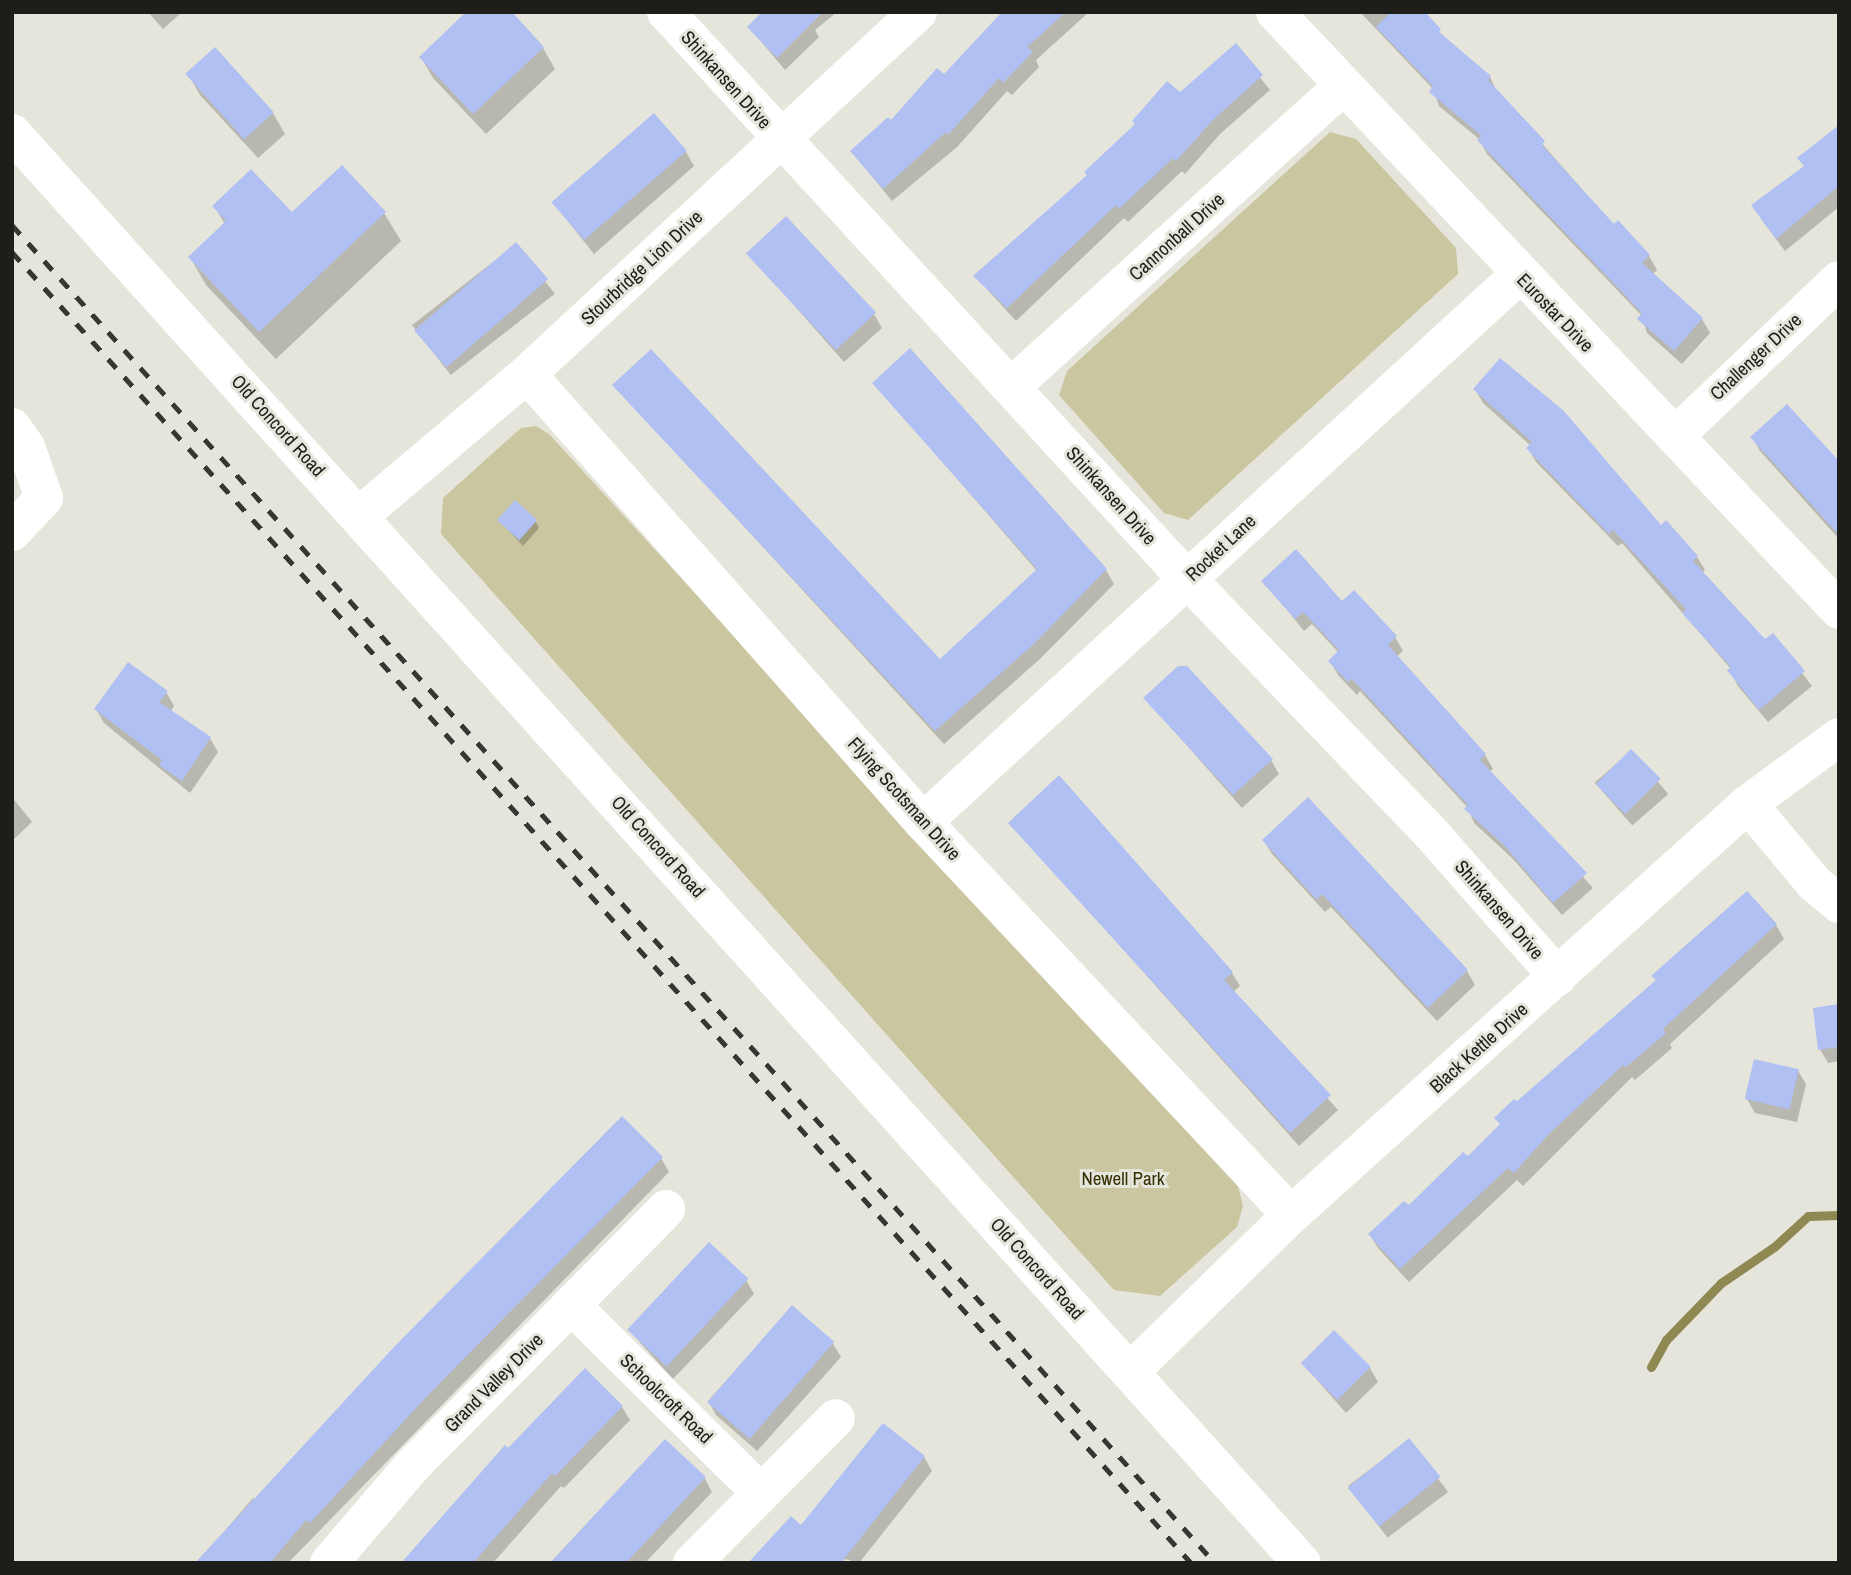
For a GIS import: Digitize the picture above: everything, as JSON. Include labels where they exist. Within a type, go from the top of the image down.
[{"type":"street","name":"Shinkansen Drive","points":[[666,12],[780,140],[1187,579],[1430,832],[1558,977]]},
{"type":"street","name":"Stourbridge Lion Drive","points":[[359,516],[527,373],[918,12]]},
{"type":"street","name":"Eurostar Drive","points":[[1275,12],[1519,275],[1839,610]]},
{"type":"street","name":"Cannonball Drive","points":[[1011,387],[1343,86]]},
{"type":"street","name":"Old Concord Road","points":[[12,133],[1302,1563]]},
{"type":"street","name":"Rocket Lane","points":[[923,822],[1519,275]]},
{"type":"street","name":"Challenger Drive","points":[[1675,436],[1839,280]]},
{"type":"street","name":"Flying Scotsman Drive","points":[[527,373],[923,822],[1292,1215]]},
{"type":"street","points":[[12,427],[26,447],[44,498],[12,532]]},
{"type":"street","name":"Black Kettle Drive","points":[[1130,1372],[1292,1215],[1748,804],[1839,737]]},
{"type":"street","points":[[1748,804],[1814,883],[1839,904]]},
{"type":"street","name":"Grand Valley Drive","points":[[329,1563],[413,1465],[666,1209]]},
{"type":"street","name":"Schoolcroft Road","points":[[570,1306],[761,1493]]},
{"type":"street","points":[[692,1563],[836,1418]]},
{"type":"green space","points":[[1330,132],[1356,139],[1456,248],[1458,274],[1188,520],[1164,513],[1059,395],[1067,371]]},
{"type":"green space","name":"Newell Park","points":[[536,426],[549,434],[1238,1186],[1243,1206],[1237,1227],[1160,1296],[1114,1290],[441,534],[443,498],[521,428]]},
{"type":"building","points":[[466,12],[512,12],[544,47],[473,114],[419,57]]},
{"type":"building","points":[[762,12],[823,12],[777,58],[747,27]]},
{"type":"building","points":[[1002,12],[1066,12],[1027,47],[1033,52],[1003,83],[999,78],[948,135],[946,132],[883,189],[850,151],[888,117],[891,120],[937,68],[944,74]]},
{"type":"building","points":[[1391,12],[1425,12],[1441,29],[1439,32],[1491,76],[1488,80],[1545,141],[1542,145],[1614,224],[1618,220],[1650,255],[1642,263],[1703,318],[1674,351],[1637,319],[1642,313],[1477,140],[1482,136],[1429,92],[1433,86],[1376,27]]},
{"type":"building","points":[[1236,43],[1263,75],[1213,120],[1176,161],[1173,158],[1119,209],[1116,205],[1007,308],[973,276],[1087,175],[1084,172],[1135,124],[1132,121],[1167,81],[1180,92]]},
{"type":"building","points":[[215,47],[274,112],[244,139],[185,74]]},
{"type":"building","points":[[654,113],[687,151],[584,240],[551,202]]},
{"type":"building","points":[[1839,125],[1839,186],[1776,239],[1751,205],[1804,166],[1797,158]]},
{"type":"building","points":[[342,165],[386,212],[259,332],[188,257],[226,221],[212,206],[251,169],[292,212]]},
{"type":"building","points":[[786,216],[876,313],[836,350],[746,254]]},
{"type":"building","points":[[516,242],[548,279],[446,368],[414,331]]},
{"type":"building","points":[[910,348],[1107,569],[1034,644],[935,731],[612,385],[651,349],[940,659],[1037,569],[872,383]]},
{"type":"building","points":[[1500,358],[1564,411],[1661,525],[1666,520],[1698,556],[1693,561],[1765,639],[1773,633],[1805,671],[1759,710],[1727,670],[1731,667],[1682,613],[1686,609],[1613,530],[1609,534],[1526,448],[1532,442],[1473,389]]},
{"type":"building","points":[[1787,404],[1839,461],[1839,535],[1750,437]]},
{"type":"building","points":[[515,500],[537,520],[519,540],[497,520]]},
{"type":"building","points":[[1296,549],[1342,601],[1354,590],[1397,636],[1388,645],[1486,754],[1480,760],[1587,873],[1553,903],[1504,845],[1464,809],[1468,805],[1352,679],[1348,682],[1328,661],[1339,650],[1303,612],[1295,619],[1261,581]]},
{"type":"building","points":[[128,662],[168,691],[159,702],[211,737],[182,781],[159,765],[162,760],[94,709]]},
{"type":"building","points":[[1178,666],[1187,666],[1273,759],[1233,795],[1143,698]]},
{"type":"building","points":[[1631,749],[1661,779],[1625,814],[1596,784]]},
{"type":"building","points":[[1059,775],[1233,972],[1224,980],[1331,1095],[1290,1133],[1008,823]]},
{"type":"building","points":[[1308,797],[1468,970],[1428,1008],[1322,894],[1317,900],[1262,840]]},
{"type":"building","points":[[1747,891],[1777,924],[1663,1029],[1666,1033],[1626,1067],[1623,1065],[1549,1134],[1514,1173],[1508,1168],[1400,1269],[1368,1234],[1404,1201],[1409,1205],[1463,1152],[1468,1156],[1500,1124],[1494,1118],[1514,1099],[1517,1101],[1656,980],[1651,976]]},
{"type":"building","points":[[1839,1004],[1839,1047],[1818,1050],[1813,1008]]},
{"type":"building","points":[[1754,1059],[1799,1069],[1790,1109],[1745,1099]]},
{"type":"building","points":[[622,1116],[663,1157],[429,1394],[310,1523],[306,1520],[270,1563],[195,1563],[394,1347]]},
{"type":"building","points":[[709,1242],[748,1279],[667,1367],[627,1330]]},
{"type":"building","points":[[792,1305],[834,1342],[750,1439],[707,1402]]},
{"type":"building","points":[[1334,1330],[1371,1367],[1338,1400],[1301,1363]]},
{"type":"building","points":[[585,1368],[623,1406],[555,1476],[552,1473],[473,1563],[401,1563],[505,1445],[508,1448]]},
{"type":"building","points":[[883,1423],[925,1456],[841,1563],[748,1563],[791,1516],[801,1525]]},
{"type":"building","points":[[1409,1438],[1440,1477],[1379,1527],[1348,1488]]},
{"type":"building","points":[[665,1439],[706,1477],[626,1563],[550,1563]]},
{"type":"waterway","points":[[1651,1367],[1666,1340],[1721,1283],[1774,1247],[1808,1216],[1839,1215]]},
{"type":"railway","points":[[12,225],[1215,1563]]},
{"type":"railway","points":[[12,252],[1191,1563]]}]
